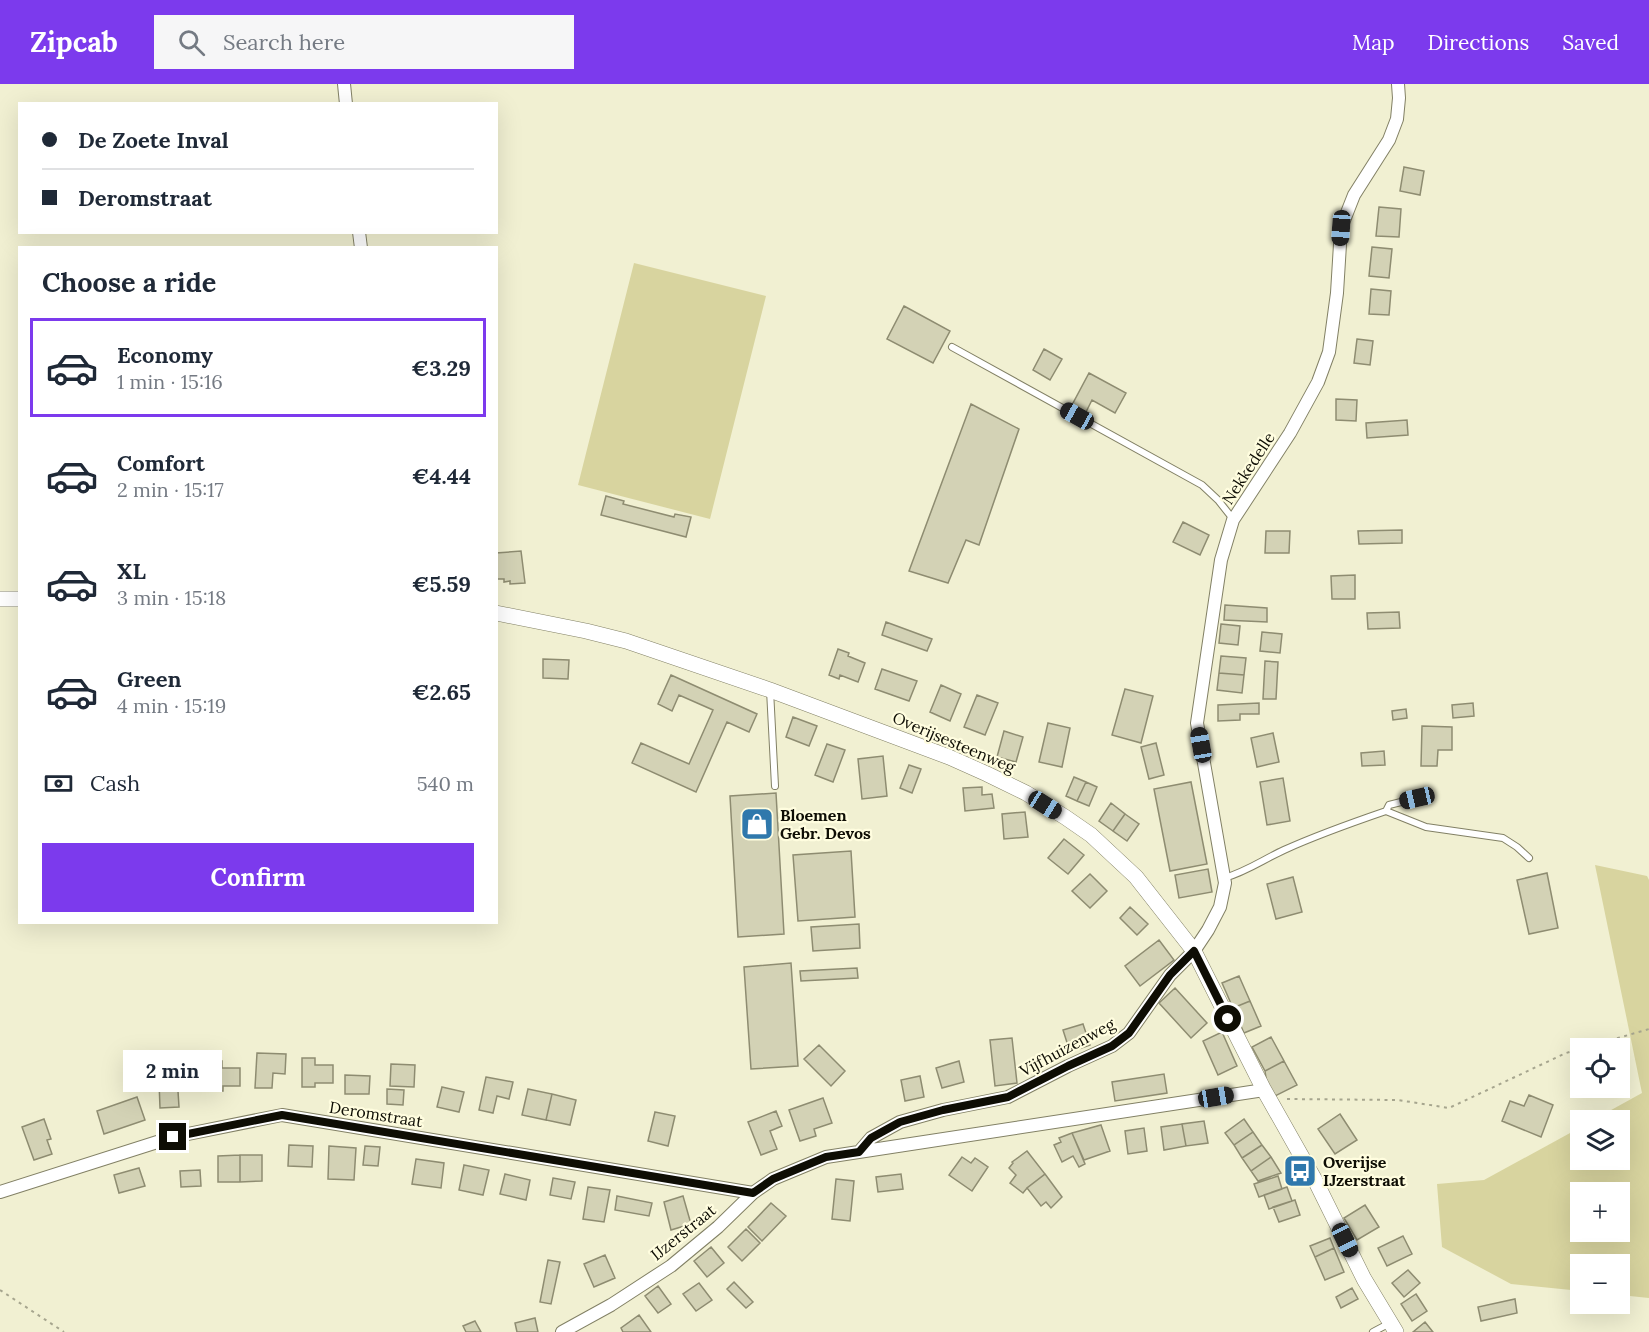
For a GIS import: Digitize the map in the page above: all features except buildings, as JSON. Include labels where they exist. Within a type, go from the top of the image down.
[{"type":"street","points":[[344,84],[346,102]]},
{"type":"street","name":"Nekkedelle","points":[[1194,951],[1220,907],[1225,883],[1197,723],[1221,560],[1233,520],[1290,433],[1318,382],[1329,352],[1337,293],[1341,228],[1354,195],[1389,140],[1397,119],[1398,84]]},
{"type":"street","points":[[0,599],[18,599]]},
{"type":"street","name":"Overijsesteenweg","points":[[498,613],[626,641],[770,690],[949,757],[1026,793],[1090,836],[1136,877],[1194,951],[1267,1095],[1316,1182],[1364,1279],[1393,1327]]},
{"type":"street","name":"Vijfhuizenweg","points":[[859,1152],[871,1138],[900,1122],[943,1110],[1008,1097],[1112,1046],[1129,1033],[1170,975],[1194,951]]},
{"type":"street","name":"IJzerstraat","points":[[562,1332],[611,1305],[671,1266],[718,1227],[753,1193],[773,1179],[826,1157],[1267,1095]]},
{"type":"street","name":"Deromstraat","points":[[0,1192],[173,1137],[282,1115],[753,1193]]},
{"type":"lane","points":[[952,347],[1202,485],[1218,500],[1233,520]]},
{"type":"lane","points":[[770,690],[776,786]]},
{"type":"lane","points":[[1386,811],[1389,805],[1417,798]]},
{"type":"lane","points":[[1224,878],[1240,874],[1260,861],[1313,837],[1386,811],[1426,827],[1503,838],[1528,858]]},
{"type":"lane","points":[[1373,1332],[1393,1327]]},
{"type":"path","points":[[1267,1095],[1398,1100],[1449,1108],[1566,1053],[1649,1029]]},
{"type":"path","points":[[0,1290],[64,1332]]},
{"type":"shaded area","points":[[634,263],[766,296],[710,519],[578,485]]},
{"type":"shaded area","points":[[1595,865],[1647,876],[1649,880],[1649,1298],[1630,1296],[1630,1254],[1570,1254],[1570,1290],[1511,1284],[1442,1247],[1437,1184],[1484,1180],[1570,1133],[1570,1170],[1630,1170],[1630,1110],[1611,1110],[1642,1093]]},
{"type":"place","name":"Bloemen Gebr. Devos","points":[[757,824]]},
{"type":"place","name":"Overijse IJzerstraat","points":[[1300,1171]]},
{"type":"route","points":[[173,1137],[282,1115],[753,1193],[773,1179],[826,1157],[859,1152],[871,1138],[900,1122],[943,1110],[1008,1097],[1112,1046],[1129,1033],[1170,975],[1194,951],[1228,1019]]}]
